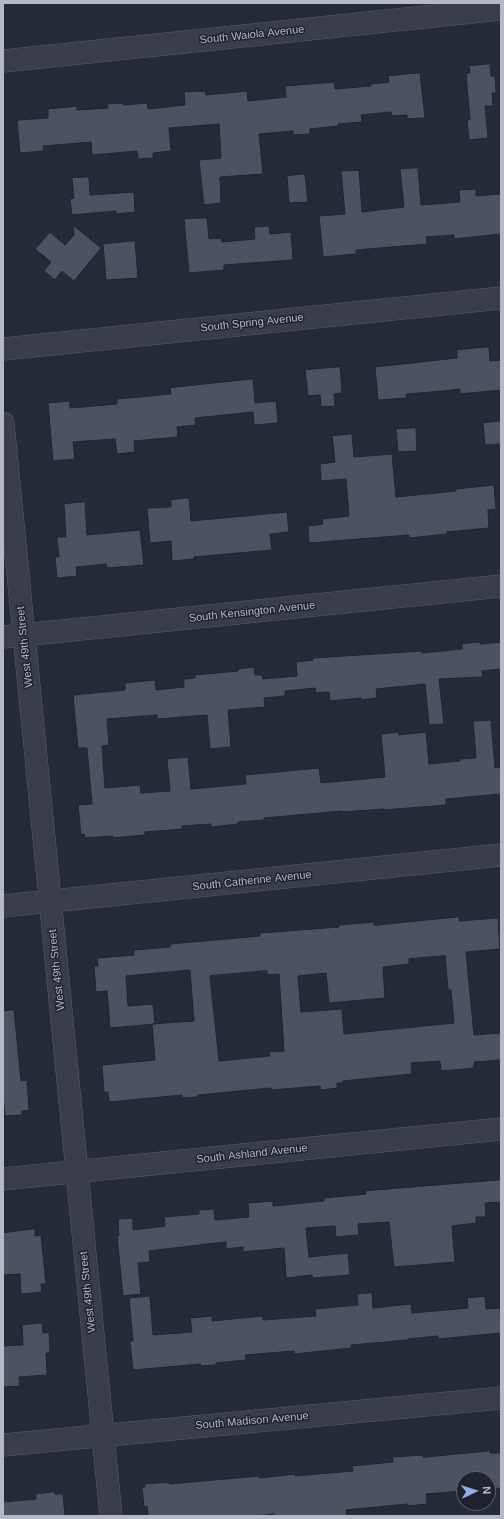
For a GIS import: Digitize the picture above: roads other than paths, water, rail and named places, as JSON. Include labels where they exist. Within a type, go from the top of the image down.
[{"type":"street","name":"South Waiola Avenue","points":[[3,61],[501,9]]},
{"type":"street","name":"South Spring Avenue","points":[[3,349],[501,298]]},
{"type":"street","name":"West 49th Street","points":[[3,423],[13,636],[50,901],[111,1516]]},
{"type":"street","name":"South Kensington Avenue","points":[[13,636],[501,586]]},
{"type":"street","name":"South Catherine Avenue","points":[[3,906],[501,855]]},
{"type":"street","name":"South Ashland Avenue","points":[[3,1179],[501,1129]]},
{"type":"street","name":"South Madison Avenue","points":[[3,1445],[501,1398]]}]
